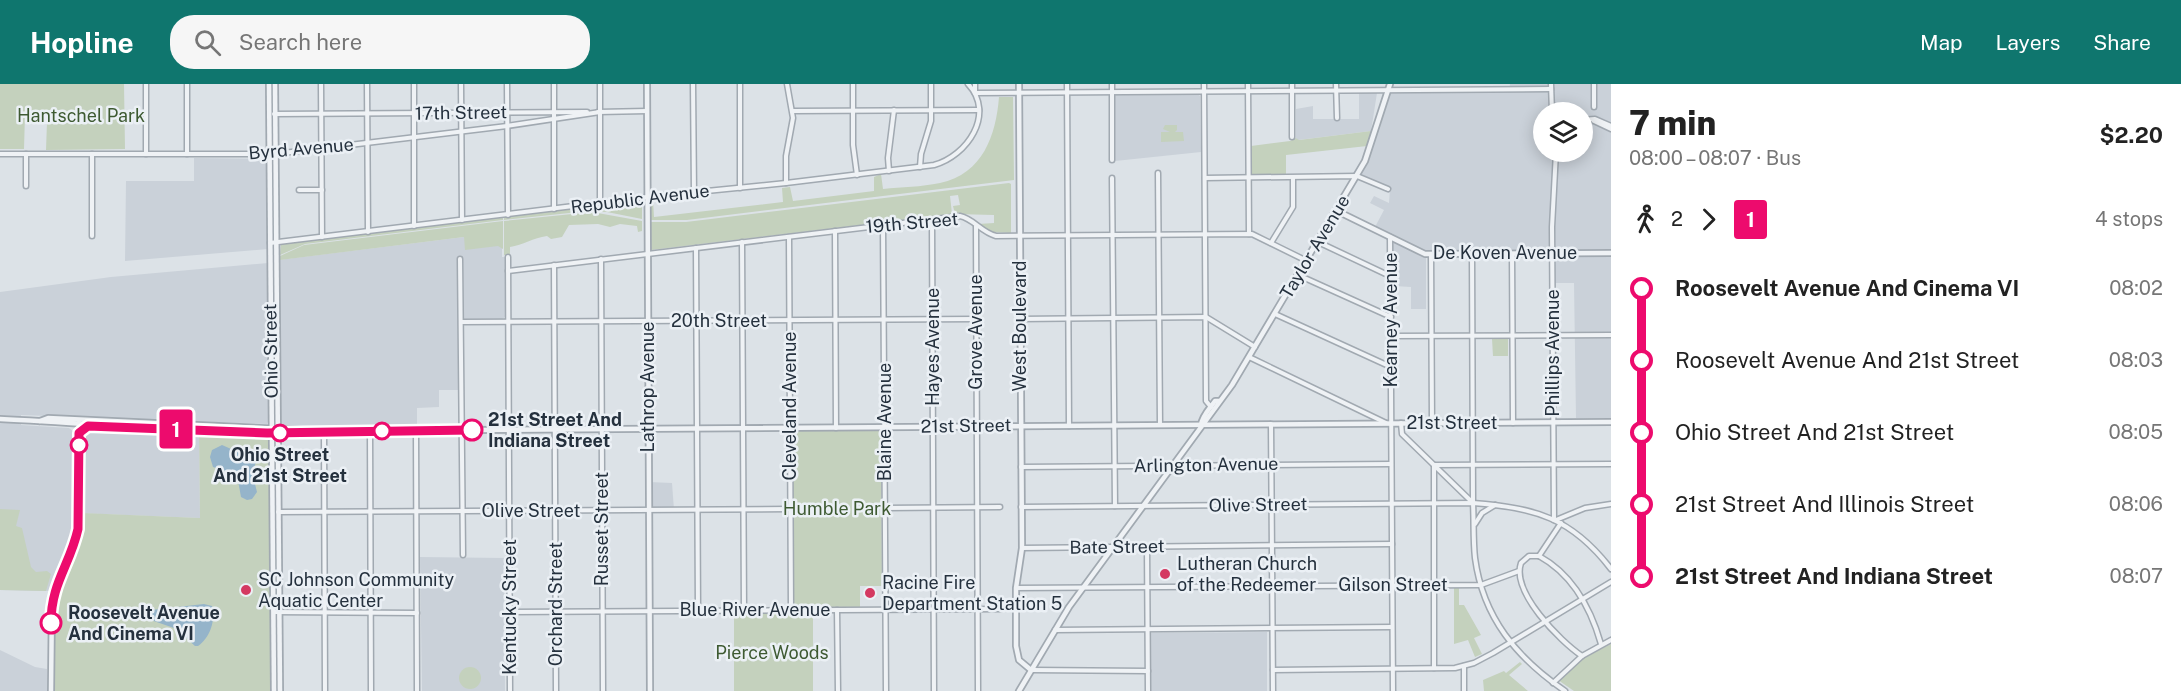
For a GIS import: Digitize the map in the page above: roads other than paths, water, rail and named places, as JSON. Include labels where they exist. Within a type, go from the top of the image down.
[{"type":"street","points":[[146,84],[146,154]]},
{"type":"street","points":[[187,84],[187,154]]},
{"type":"street","name":"Ohio Street","points":[[269,84],[272,114],[270,243],[280,691]]},
{"type":"street","name":"Ohio Street","points":[[272,114],[275,84]]},
{"type":"street","points":[[321,84],[322,237]]},
{"type":"street","points":[[368,84],[368,232]]},
{"type":"street","points":[[414,84],[414,226]]},
{"type":"street","points":[[461,84],[462,220]]},
{"type":"street","points":[[507,84],[508,215]]},
{"type":"street","points":[[554,84],[554,209]]},
{"type":"street","points":[[600,84],[600,204]]},
{"type":"street","name":"Lathrop Avenue","points":[[647,84],[650,691]]},
{"type":"street","points":[[693,84],[694,192]]},
{"type":"street","points":[[740,84],[740,188]]},
{"type":"street","points":[[786,183],[785,164],[793,111],[787,84]]},
{"type":"street","points":[[853,84],[853,145],[857,175]]},
{"type":"street","points":[[920,167],[921,154],[930,126],[931,84]]},
{"type":"street","points":[[968,84],[975,93]]},
{"type":"street","points":[[793,111],[979,110],[975,84]]},
{"type":"street","name":"West Boulevard","points":[[1019,84],[1022,548],[1016,588],[1017,655],[1019,662],[1031,669]]},
{"type":"street","points":[[1067,84],[1069,426]]},
{"type":"street","points":[[1112,84],[1112,160]]},
{"type":"street","points":[[1158,84],[1158,92]]},
{"type":"street","points":[[1204,84],[1206,401],[1211,407]]},
{"type":"street","points":[[1248,84],[1249,234]]},
{"type":"street","points":[[1292,84],[1292,137]]},
{"type":"street","points":[[1336,84],[1337,118]]},
{"type":"street","points":[[1381,84],[1381,91]]},
{"type":"street","name":"Taylor Avenue","points":[[1020,690],[1082,588],[1232,385],[1365,161],[1390,84]]},
{"type":"street","points":[[1433,84],[1433,90]]},
{"type":"street","points":[[1471,84],[1471,90]]},
{"type":"street","points":[[1594,84],[1594,107]]},
{"type":"street","points":[[975,93],[1388,91],[1551,87]]},
{"type":"street","points":[[889,171],[888,158],[894,110]]},
{"type":"street","name":"Republic Avenue","points":[[270,243],[647,197],[920,167],[944,162],[961,151],[973,135],[979,110]]},
{"type":"street","name":"17th Street","points":[[272,114],[647,111]]},
{"type":"street","name":"Byrd Avenue","points":[[0,154],[272,154],[461,132],[600,112]]},
{"type":"street","points":[[1593,121],[1611,128]]},
{"type":"street","points":[[26,154],[26,186]]},
{"type":"street","points":[[92,154],[92,236]]},
{"type":"street","name":"Ohio Street","points":[[272,154],[277,295],[274,354]]},
{"type":"street","name":"Phillips Avenue","points":[[1555,162],[1552,253],[1555,520]]},
{"type":"street","points":[[1158,173],[1160,425]]},
{"type":"street","points":[[1205,178],[1357,176],[1388,189]]},
{"type":"street","points":[[1112,178],[1115,506]]},
{"type":"street","points":[[1271,243],[1293,207],[1293,178]]},
{"type":"street","points":[[299,190],[322,190]]},
{"type":"street","name":"De Koven Avenue","points":[[1337,211],[1425,254],[1611,253]]},
{"type":"street","name":"19th Street","points":[[508,271],[964,217],[993,235],[1249,234],[1307,261]]},
{"type":"street","name":"Hayes Avenue","points":[[932,220],[934,691]]},
{"type":"street","name":"Blaine Avenue","points":[[884,225],[886,691]]},
{"type":"street","name":"Grove Avenue","points":[[976,225],[978,691]]},
{"type":"street","points":[[835,231],[836,428]]},
{"type":"street","name":"Cleveland Avenue","points":[[789,237],[791,610]]},
{"type":"street","name":"Kearney Avenue","points":[[1390,237],[1389,423],[1391,435],[1393,691]]},
{"type":"street","points":[[742,242],[744,611]]},
{"type":"street","points":[[1318,242],[1390,276]]},
{"type":"street","points":[[696,248],[698,611]]},
{"type":"street","points":[[1431,254],[1432,423]]},
{"type":"street","points":[[1472,254],[1475,559],[1481,585],[1492,614],[1510,643],[1531,666],[1565,691]]},
{"type":"street","points":[[1512,254],[1513,423]]},
{"type":"street","name":"Kentucky Street","points":[[508,257],[510,691]]},
{"type":"street","points":[[460,260],[463,555]]},
{"type":"street","name":"Russet Street","points":[[601,260],[603,691]]},
{"type":"street","name":"Orchard Street","points":[[554,265],[556,691]]},
{"type":"street","points":[[1298,275],[1390,317]]},
{"type":"street","points":[[271,295],[277,295]]},
{"type":"street","points":[[1275,314],[1391,367]]},
{"type":"street","points":[[1020,319],[1206,317],[1255,347]]},
{"type":"street","name":"20th Street","points":[[462,322],[976,319]]},
{"type":"street","points":[[1391,336],[1611,335]]},
{"type":"street","points":[[1249,357],[1389,423]]},
{"type":"street","name":"Taylor Avenue","points":[[1201,425],[1215,401],[1219,401]]},
{"type":"street","name":"21st Street","points":[[40,421],[48,418],[79,422],[275,430]]},
{"type":"street","name":"21st Street","points":[[0,419],[68,424],[79,422],[88,426],[322,431],[1611,422]]},
{"type":"street","points":[[51,691],[52,600],[57,582],[74,544],[78,521],[79,422]]},
{"type":"street","points":[[1401,423],[1402,434],[1473,502]]},
{"type":"street","points":[[68,424],[79,434]]},
{"type":"street","points":[[1271,424],[1273,691]]},
{"type":"street","points":[[79,434],[88,426]]},
{"type":"street","points":[[416,430],[417,691]]},
{"type":"street","points":[[322,431],[325,691]]},
{"type":"street","points":[[370,431],[371,691]]},
{"type":"street","points":[[1391,435],[1402,434]]},
{"type":"street","name":"Arlington Avenue","points":[[1021,467],[1391,464]]},
{"type":"street","points":[[1434,465],[1611,464]]},
{"type":"street","points":[[1434,465],[1434,668]]},
{"type":"street","name":"Olive Street","points":[[1021,507],[1473,502],[1495,504],[1532,511],[1561,523],[1585,539],[1611,569]]},
{"type":"street","points":[[1474,526],[1483,512],[1495,504]]},
{"type":"street","points":[[1555,520],[1585,508],[1611,504]]},
{"type":"street","points":[[885,508],[1000,507]]},
{"type":"street","name":"Olive Street","points":[[275,512],[790,509]]},
{"type":"street","name":"Gilson Street","points":[[1016,588],[1481,585],[1519,571],[1526,557],[1539,556],[1561,523]]},
{"type":"street","name":"Bate Street","points":[[1022,548],[1392,544]]},
{"type":"street","points":[[1147,547],[1148,691]]},
{"type":"street","points":[[1539,556],[1565,577],[1583,599],[1594,620],[1601,644]]},
{"type":"street","points":[[1519,571],[1529,598],[1545,622],[1562,641],[1582,656]]},
{"type":"street","points":[[1273,670],[1464,666],[1483,659],[1611,582]]},
{"type":"street","name":"Blue River Avenue","points":[[510,612],[1001,609]]},
{"type":"street","points":[[837,610],[838,691]]},
{"type":"street","points":[[277,612],[417,613]]},
{"type":"street","name":"Ohio Street","points":[[274,691],[277,612]]},
{"type":"street","points":[[1055,630],[1392,627]]},
{"type":"street","points":[[1553,683],[1582,656],[1611,640]]},
{"type":"street","points":[[1464,666],[1464,691]]},
{"type":"street","points":[[1031,669],[1148,671]]},
{"type":"water","points":[[222,445],[238,452],[252,450],[257,454],[252,472],[257,492],[252,499],[247,500],[241,497],[237,475],[213,467],[210,457],[212,450]]},
{"type":"water","points":[[204,604],[212,606],[212,623],[209,634],[198,646],[195,646],[176,629],[143,615],[151,610]]},
{"type":"place","name":"21st Street And Indiana Street","points":[[472,430]]},
{"type":"place","name":"Ohio Street And 21st Street","points":[[280,433]]},
{"type":"place","name":"Lutheran Church of the Redeemer","points":[[1165,574]]},
{"type":"place","name":"SC Johnson Community Aquatic Center","points":[[246,590]]},
{"type":"place","name":"Racine Fire Department Station 5","points":[[870,593]]},
{"type":"place","name":"Roosevelt Avenue And Cinema VI","points":[[51,623]]},
{"type":"park label","name":"Hantschel Park","points":[[81,116]]},
{"type":"park label","name":"Humble Park","points":[[837,509]]},
{"type":"park label","name":"Pierce Woods","points":[[772,653]]}]
